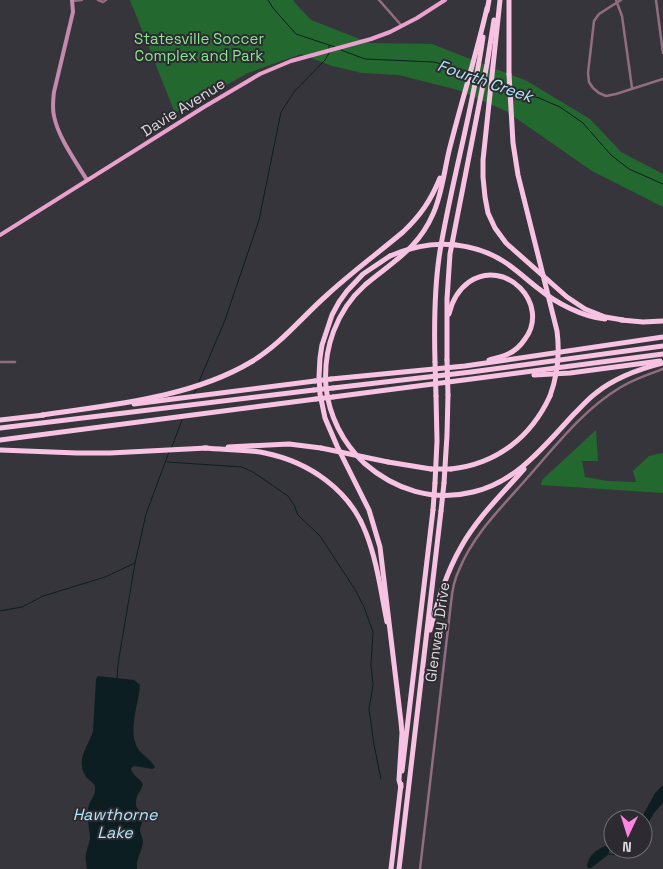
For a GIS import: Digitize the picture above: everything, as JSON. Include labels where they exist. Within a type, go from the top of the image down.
[{"type":"highway","points":[[391,869],[433,510],[437,441],[435,299],[440,252],[474,89],[477,60],[489,0]]},
{"type":"highway","points":[[499,0],[490,65],[490,96],[483,160],[483,177],[488,214],[506,243],[567,297],[585,309],[605,317],[623,320]]},
{"type":"highway","points":[[0,450],[77,453],[289,444],[321,448],[431,469],[451,469],[474,465],[487,460],[511,446],[523,436],[539,417],[550,396],[558,366],[559,349],[558,331],[518,175],[512,136],[509,74],[509,0]]},
{"type":"highway","points":[[477,60],[467,84],[436,206],[426,229],[406,253],[358,292],[333,331],[327,353],[328,398],[332,415],[346,442],[366,464],[396,484],[415,492],[445,496],[477,491],[507,478],[518,470],[588,400],[603,388],[633,372],[663,362]]},
{"type":"highway","points":[[399,869],[444,483],[448,395],[447,299],[450,254],[481,92],[490,65]]},
{"type":"highway","points":[[42,415],[136,401],[185,389],[250,363],[267,350],[332,290],[404,232],[420,216],[430,200],[449,151]]},
{"type":"highway","points":[[400,787],[402,733],[380,547],[369,510],[325,418],[320,394],[319,376],[322,345],[339,302],[363,274],[390,256],[426,245],[448,244],[482,251],[503,261],[561,304],[579,312],[600,318],[644,322],[663,321]]},
{"type":"highway","points":[[447,329],[450,309],[455,297],[462,287],[475,278],[490,275],[504,277],[517,284],[530,302],[532,326],[528,336],[520,346],[509,354],[465,366]]},
{"type":"highway","points":[[0,420],[331,379],[465,366],[663,337]]},
{"type":"highway","points":[[0,428],[471,372],[663,346]]},
{"type":"highway","points":[[0,440],[663,354]]},
{"type":"highway","points":[[496,377],[570,373],[663,362]]},
{"type":"highway","points":[[425,644],[442,587],[461,546],[484,514],[548,441]]},
{"type":"highway","points":[[204,448],[264,453],[300,464],[334,486],[350,503],[359,517],[370,545],[394,660]]},
{"type":"main road","name":"Davie Avenue","points":[[0,234],[260,74],[291,61],[390,32],[445,0]]},
{"type":"street","points":[[82,0],[72,0],[73,12],[52,105],[56,126],[87,180]]},
{"type":"street","points":[[98,0],[103,2],[106,0]]},
{"type":"street","points":[[380,0],[402,26]]},
{"type":"street","points":[[621,0],[598,14],[594,21],[588,78],[593,88],[606,96],[663,79]]},
{"type":"street","points":[[656,0],[663,53]]},
{"type":"street","points":[[617,1],[622,16],[632,88]]},
{"type":"street","points":[[0,362],[15,362]]},
{"type":"street","name":"Glenway Drive","points":[[420,869],[451,603],[458,572],[466,554],[485,526],[562,438],[586,414],[620,388],[634,380],[663,369]]},
{"type":"green space","name":"Statesville Soccer Complex and Park","points":[[130,0],[293,0],[311,20],[370,43],[432,44],[527,81],[590,119],[621,152],[663,174],[663,207],[592,171],[506,111],[458,90],[399,75],[362,73],[332,66],[301,54],[248,73],[175,113]]},
{"type":"green space","points":[[596,430],[598,461],[582,461],[585,477],[608,481],[636,482],[633,471],[649,456],[663,453],[663,493],[541,485],[542,480]]},
{"type":"water","name":"Hawthorne Lake","points":[[98,676],[134,680],[140,685],[134,725],[135,740],[139,750],[155,767],[153,769],[134,766],[131,768],[143,784],[136,802],[142,818],[140,831],[143,842],[137,862],[137,869],[87,869],[86,856],[90,839],[88,812],[95,788],[83,772],[82,760],[93,731],[96,679]]},
{"type":"water","points":[[663,785],[663,803],[653,815],[653,809],[646,809],[655,793]]},
{"type":"water","points":[[603,847],[603,859],[591,868],[588,868],[588,862],[596,851]]},
{"type":"waterway","name":"Fourth Creek","points":[[268,0],[296,34],[335,47]]},
{"type":"waterway","points":[[198,384],[225,320],[259,220],[281,112],[294,92],[325,60],[329,53],[329,46]]},
{"type":"waterway","name":"Fourth Creek","points":[[341,50],[365,59],[434,62],[469,72]]},
{"type":"waterway","name":"Fourth Creek","points":[[493,82],[508,88]]},
{"type":"waterway","name":"Fourth Creek","points":[[512,90],[560,107],[583,123],[611,155],[629,169],[663,184]]},
{"type":"waterway","points":[[193,395],[197,388]]},
{"type":"waterway","points":[[171,449],[182,420]]},
{"type":"waterway","points":[[117,679],[135,563],[146,514],[169,452]]},
{"type":"waterway","points":[[167,462],[242,467],[253,472],[288,496],[298,515],[320,536],[356,591],[373,632],[371,665],[373,685],[369,709],[381,779]]},
{"type":"waterway","points":[[0,611],[22,607],[43,596],[105,577],[135,563]]}]
